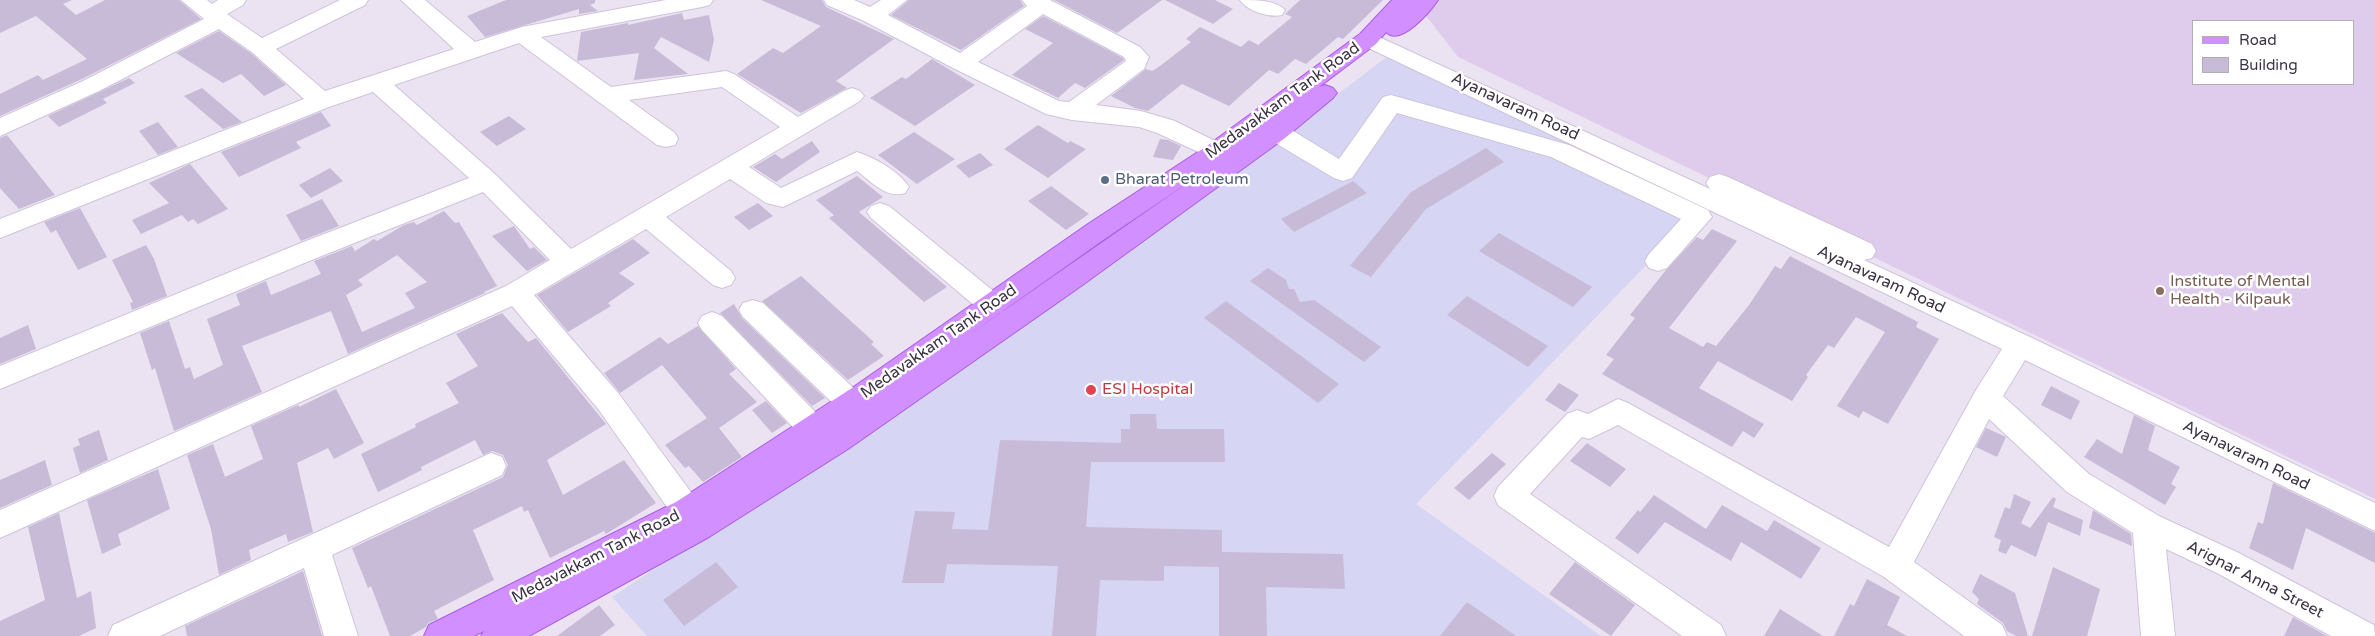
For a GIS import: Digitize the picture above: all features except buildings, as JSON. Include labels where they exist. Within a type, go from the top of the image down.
[{"type":"main road","name":"Medavakkam Tank Road","points":[[498,636],[698,527],[838,440],[1074,277],[1276,132],[1381,35],[1404,0]]},
{"type":"main road","name":"Medavakkam Tank Road","points":[[441,636],[687,511],[813,429],[1216,152],[1381,35],[1427,0]]},
{"type":"street","points":[[192,0],[261,48],[321,101]]},
{"type":"street","points":[[0,128],[90,86],[216,16],[234,0]]},
{"type":"street","points":[[261,48],[357,0]]},
{"type":"street","points":[[412,0],[472,50]]},
{"type":"street","points":[[1,228],[321,101],[472,50],[522,34],[702,0]]},
{"type":"street","points":[[835,0],[872,16],[961,63],[1054,108],[1072,112],[1141,119],[1166,127],[1216,152]]},
{"type":"street","points":[[872,16],[896,0]]},
{"type":"street","points":[[1251,0],[1274,10]]},
{"type":"street","points":[[961,63],[1038,2],[1138,57],[1136,64],[1072,112]]},
{"type":"street","points":[[522,34],[666,139]]},
{"type":"street","name":"Ayanavaram Road","points":[[1381,35],[2375,518]]},
{"type":"street","name":"Ayanavaram Road","points":[[1381,35],[1810,226],[2219,426],[2375,499]]},
{"type":"street","points":[[605,96],[726,79],[798,128]]},
{"type":"street","points":[[377,82],[487,181],[569,263]]},
{"type":"street","points":[[0,524],[516,293],[852,96]]},
{"type":"street","points":[[1276,132],[1343,172],[1391,102],[1560,151],[1698,217],[1658,261]]},
{"type":"street","points":[[731,167],[775,197],[783,198],[857,161],[863,162],[896,187]]},
{"type":"street","points":[[0,378],[310,250],[487,181]]},
{"type":"street","points":[[880,212],[992,305]]},
{"type":"street","points":[[648,216],[722,278]]},
{"type":"street","points":[[516,293],[609,402],[687,511]]},
{"type":"street","points":[[754,310],[851,403]]},
{"type":"street","points":[[712,323],[813,429]]},
{"type":"street","points":[[1895,567],[1986,398],[2020,346]]},
{"type":"street","name":"Arignar Anna Street","points":[[1986,398],[2078,483],[2148,526],[2228,563],[2362,636]]},
{"type":"street","points":[[1709,636],[1509,496],[1576,422],[1589,427],[1618,411],[1895,567],[1990,636]]},
{"type":"street","points":[[125,636],[490,466]]},
{"type":"street","points":[[2148,526],[2158,636]]},
{"type":"street","points":[[314,548],[341,636]]},
{"type":"shaded area","name":"Institute of Mental Health - Kilpauk","points":[[1438,0],[2375,0],[2375,499],[1458,57],[1424,13]]},
{"type":"shaded area","points":[[1392,53],[1704,205],[1416,504],[1601,636],[647,636],[612,597],[1098,276]]},
{"type":"place","name":"Bharat Petroleum","points":[[1105,180]]},
{"type":"place","name":"Institute of Mental Health - Kilpauk","points":[[2160,291]]},
{"type":"place","name":"ESI Hospital","points":[[1091,390]]}]
